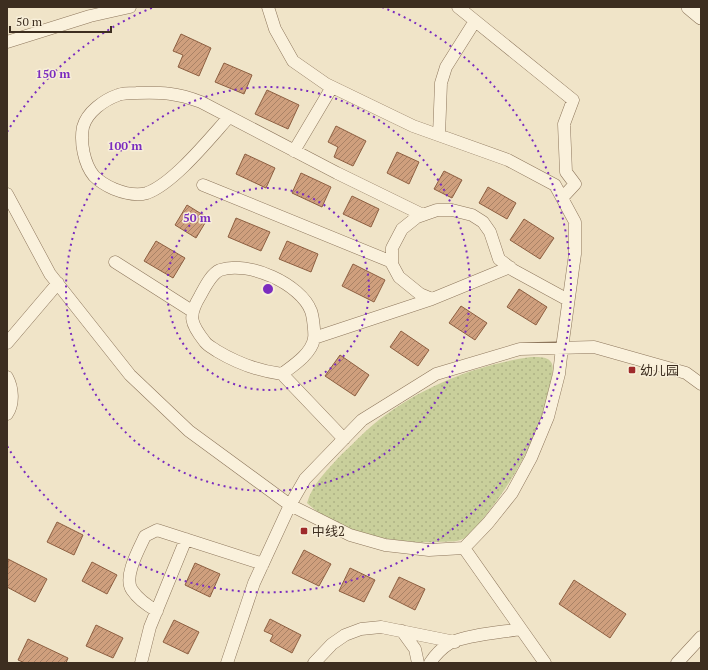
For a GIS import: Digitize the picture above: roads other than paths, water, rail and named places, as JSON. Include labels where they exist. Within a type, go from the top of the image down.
[{"type":"street","points":[[7,42],[90,16],[130,7]]},
{"type":"street","points":[[7,194],[50,274],[130,375],[189,431],[290,505],[350,535],[385,546],[429,550],[464,548],[488,523],[512,493],[531,458],[548,417],[559,374],[575,254],[575,222],[555,185],[508,160],[413,126],[332,87],[293,61],[275,29],[268,7]]},
{"type":"street","points":[[458,7],[573,100],[564,124],[566,172],[575,184],[562,198]]},
{"type":"street","points":[[689,7],[701,17]]},
{"type":"street","points":[[439,135],[441,83],[446,67],[475,21]]},
{"type":"street","points":[[294,151],[332,87]]},
{"type":"street","points":[[229,117],[182,168],[161,185],[147,193],[134,194],[120,192],[105,186],[94,176],[88,166],[82,144],[84,126],[91,113],[105,101],[120,94],[161,92],[181,95],[201,102],[423,216]]},
{"type":"street","points":[[203,185],[392,262]]},
{"type":"street","points":[[432,298],[420,294],[399,277],[392,264],[392,248],[402,229],[417,217],[437,210],[452,210],[472,215],[483,222],[490,232],[499,259],[510,267],[568,300]]},
{"type":"street","points":[[115,262],[192,311]]},
{"type":"street","points":[[314,338],[432,298],[510,267]]},
{"type":"street","points":[[282,374],[297,363],[309,350],[314,338],[311,311],[303,299],[290,287],[276,278],[250,269],[232,268],[219,270],[210,278],[192,311],[197,332],[207,344],[228,357],[268,372],[282,374],[344,439]]},
{"type":"street","points":[[7,343],[58,283]]},
{"type":"street","points":[[227,663],[254,583],[290,505],[305,479],[362,420],[436,374],[520,349],[594,347],[686,373],[701,384]]},
{"type":"street","points":[[7,377],[10,384],[12,398],[10,409],[7,414]]},
{"type":"street","points":[[157,611],[132,590],[129,580],[134,560],[145,536],[157,530],[263,564]]},
{"type":"street","points":[[141,663],[150,627],[186,539]]},
{"type":"street","points":[[464,548],[545,663]]},
{"type":"street","points":[[314,663],[332,644],[345,635],[361,629],[381,627],[455,642]]},
{"type":"street","points":[[430,663],[436,654],[450,643],[468,637],[521,629]]},
{"type":"street","points":[[402,631],[415,649],[418,663]]},
{"type":"street","points":[[677,663],[701,637]]},
{"type":"place","name":"幼儿园","points":[[632,370]]},
{"type":"place","name":"中线2","points":[[304,531]]}]
